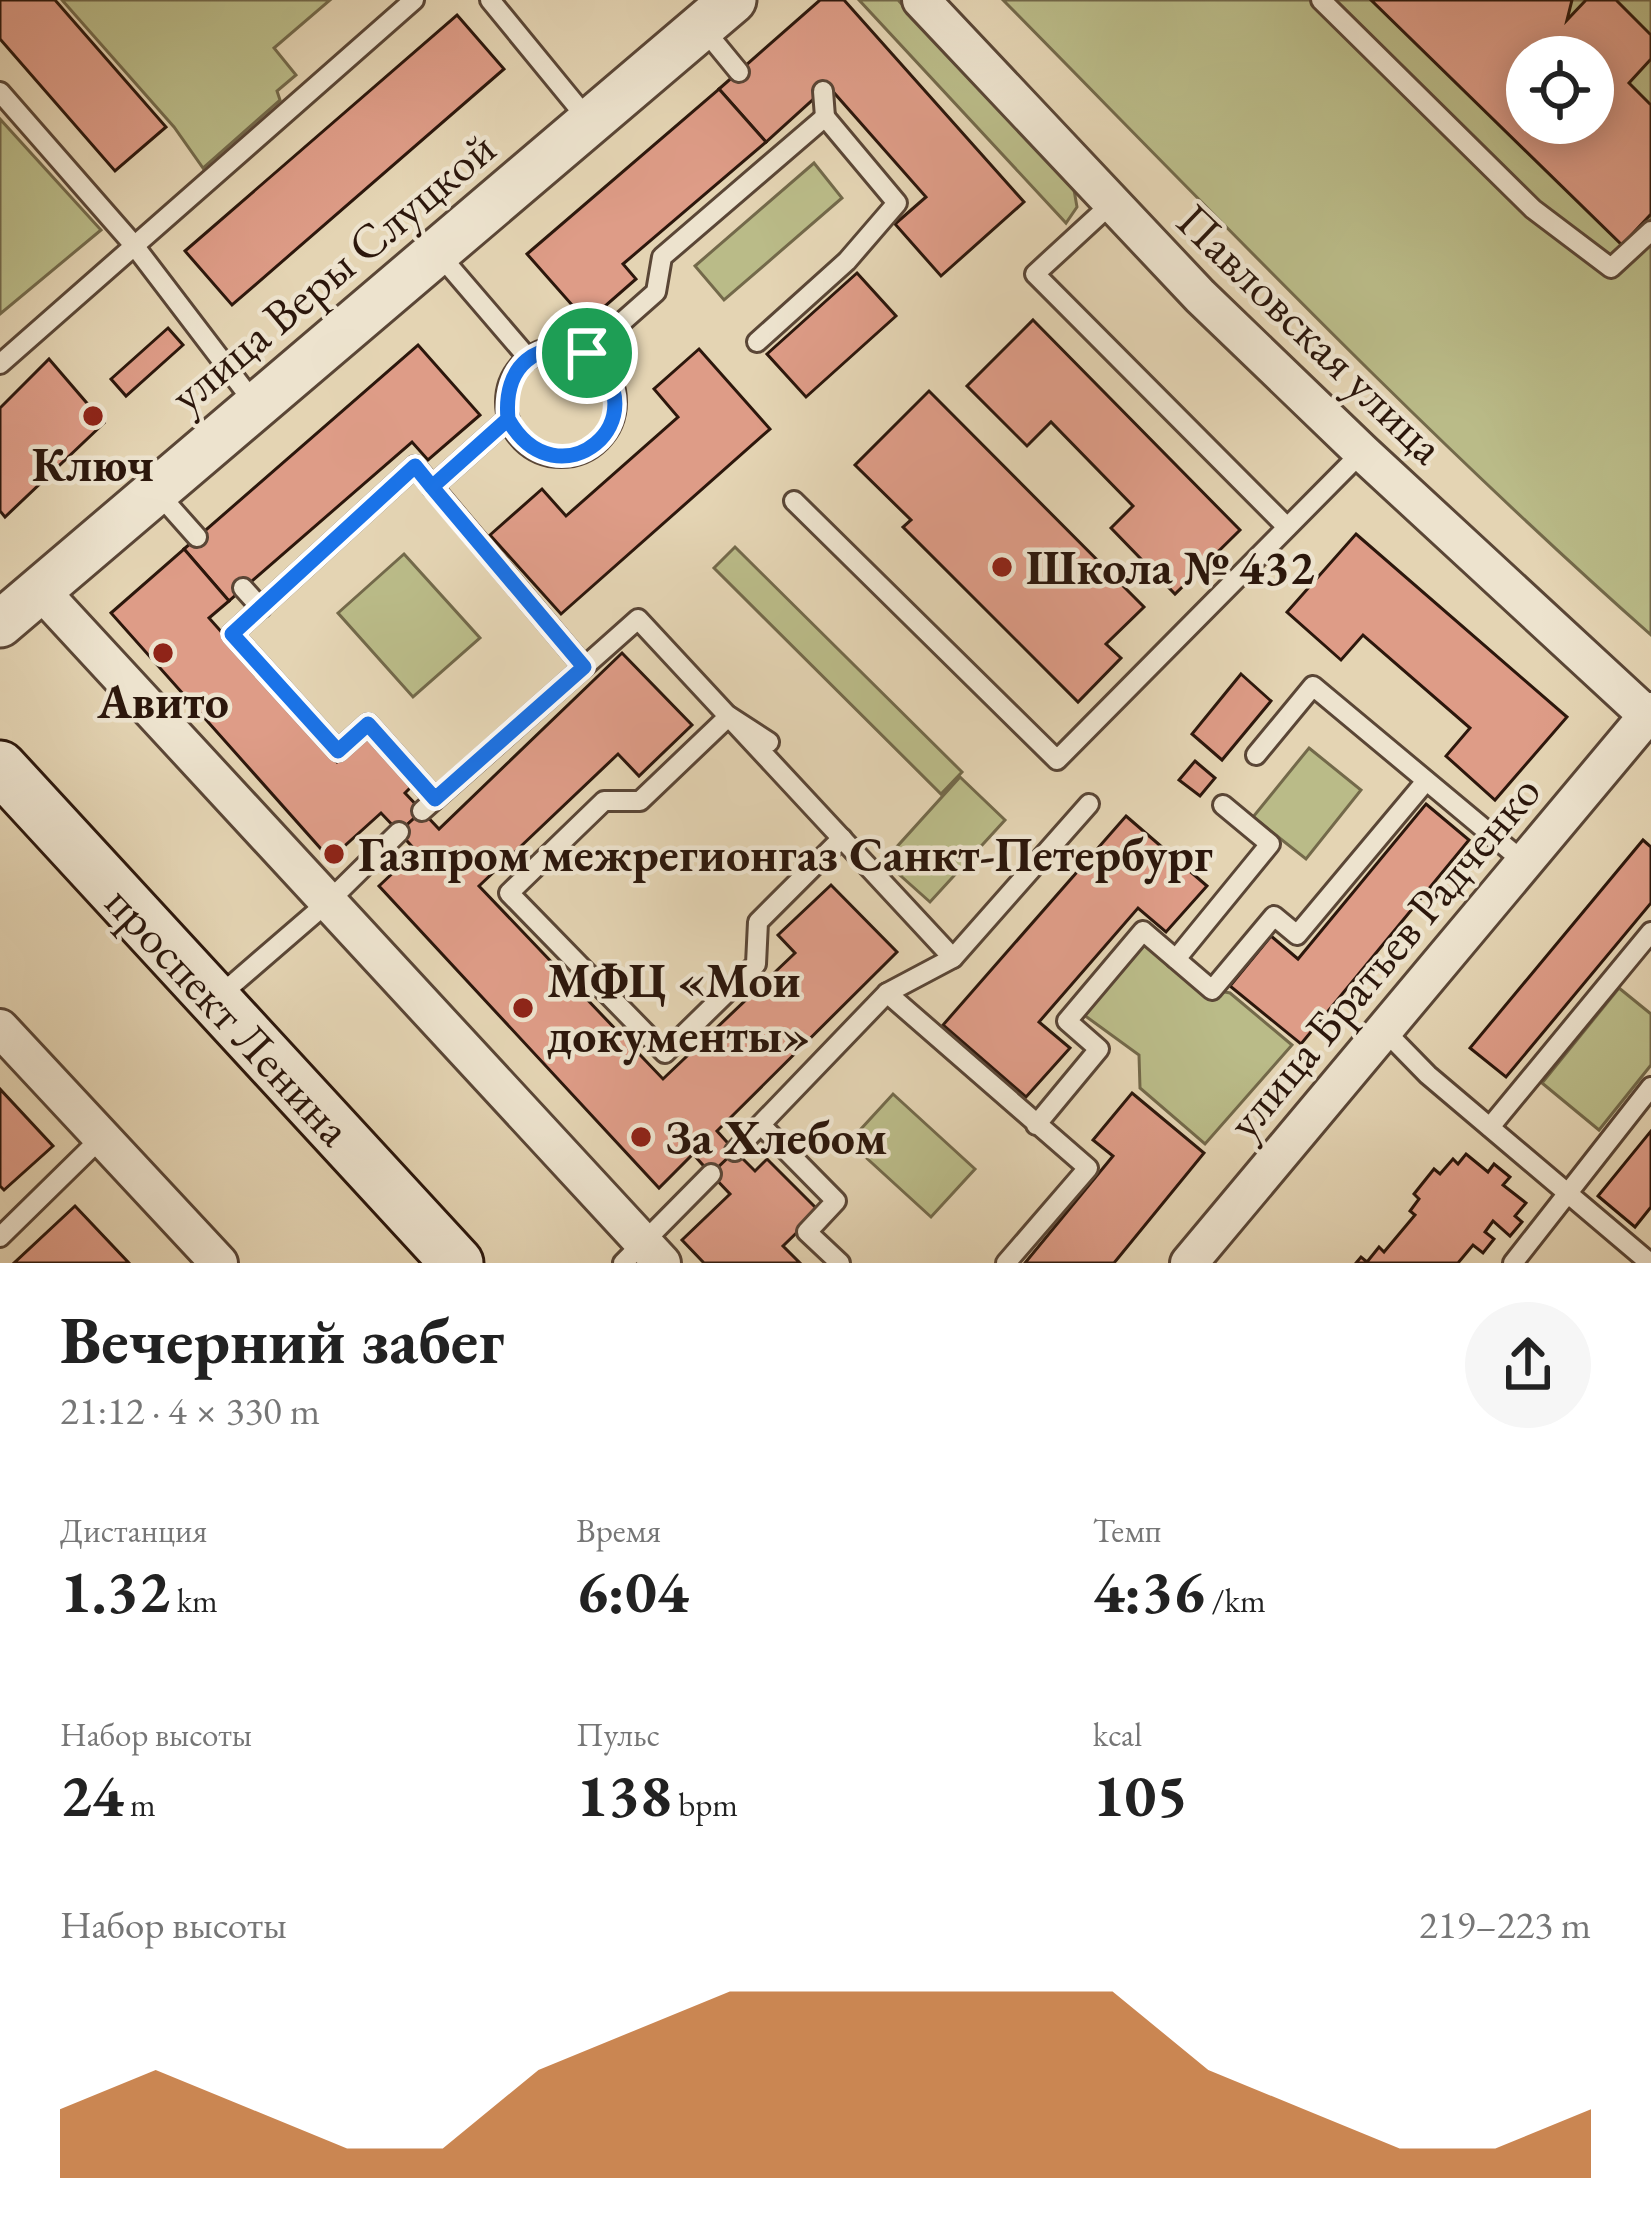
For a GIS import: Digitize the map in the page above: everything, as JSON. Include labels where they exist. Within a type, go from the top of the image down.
[{"type":"main road","name":"проспект Ленина","points":[[0,767],[457,1263]]},
{"type":"main road","name":"проспект Ленина","points":[[0,816],[412,1263]]},
{"type":"street","name":"Павловская улица","points":[[921,0],[1111,204],[1362,452],[1650,715]]},
{"type":"street","name":"улица Веры Слуцкой","points":[[0,624],[717,14]]},
{"type":"street","points":[[40,590],[328,902],[643,1256]]},
{"type":"street","name":"улица Братьев Радченко","points":[[1199,1259],[1650,715]]},
{"type":"street","points":[[0,1028],[219,1263]]},
{"type":"lane","points":[[0,364],[414,0]]},
{"type":"lane","points":[[490,0],[590,122]]},
{"type":"lane","points":[[1321,0],[1533,209],[1611,268],[1651,231]]},
{"type":"lane","points":[[717,14],[740,71]]},
{"type":"lane","points":[[823,91],[825,116],[898,202]]},
{"type":"lane","points":[[0,92],[133,244],[257,406]]},
{"type":"lane","points":[[587,353],[656,292],[662,257],[792,132],[825,116]]},
{"type":"lane","points":[[859,157],[878,141]]},
{"type":"lane","points":[[757,342],[847,261],[898,202],[922,201]]},
{"type":"lane","points":[[1111,204],[1035,274],[1287,527]]},
{"type":"lane","points":[[437,253],[529,359]]},
{"type":"lane","points":[[552,348],[587,353],[612,381],[614,416],[596,446],[580,454],[545,455],[517,435],[508,419],[510,382],[529,359],[552,348]]},
{"type":"lane","points":[[432,487],[508,419]]},
{"type":"lane","points":[[794,501],[1057,760],[1362,452]]},
{"type":"lane","points":[[584,667],[415,466],[232,634],[338,751],[368,724],[429,805],[638,619],[953,958]]},
{"type":"lane","points":[[157,492],[197,537]]},
{"type":"lane","points":[[243,588],[260,608]]},
{"type":"lane","points":[[1256,755],[1313,686],[1524,862]]},
{"type":"lane","points":[[729,716],[770,742]]},
{"type":"lane","points":[[729,716],[640,801],[604,801],[509,893],[664,1053],[756,964],[758,922],[842,838]]},
{"type":"lane","points":[[1036,1125],[1099,1048],[1066,1021],[1143,931],[1212,990],[1274,916],[1297,935],[1426,781]]},
{"type":"lane","points":[[735,1151],[887,993],[953,958],[1089,804]]},
{"type":"lane","points":[[1176,959],[1270,844],[1223,805]]},
{"type":"lane","points":[[215,1000],[328,902],[399,832]]},
{"type":"lane","points":[[1490,1127],[1651,932]]},
{"type":"lane","points":[[887,993],[1088,1168],[1006,1263]]},
{"type":"lane","points":[[1385,1030],[1428,1075],[1650,1263]]},
{"type":"lane","points":[[1514,1263],[1651,1087]]},
{"type":"lane","points":[[761,1125],[836,1202],[807,1232],[840,1263]]},
{"type":"lane","points":[[1,1235],[102,1137]]},
{"type":"lane","points":[[643,1256],[711,1174]]},
{"type":"green space","points":[[62,0],[330,0],[274,48],[296,75],[277,91],[280,100],[203,168],[174,127]]},
{"type":"green space","points":[[859,0],[898,0],[1074,190],[1077,207],[1066,223]]},
{"type":"green space","points":[[1003,0],[1651,0],[1651,635],[1403,403]]},
{"type":"green space","points":[[0,119],[101,230],[0,314]]},
{"type":"green space","points":[[814,163],[842,198],[724,300],[695,266]]},
{"type":"green space","points":[[735,547],[962,772],[941,794],[714,568]]},
{"type":"green space","points":[[404,554],[480,638],[413,697],[338,613]]},
{"type":"green space","points":[[1309,748],[1361,790],[1306,859],[1253,817]]},
{"type":"green space","points":[[960,777],[1005,820],[930,902],[884,861]]},
{"type":"green space","points":[[1147,940],[1204,988],[1230,993],[1292,1045],[1205,1144],[1140,1088],[1139,1055],[1084,1015]]},
{"type":"green space","points":[[1619,988],[1651,1014],[1651,1065],[1599,1130],[1542,1083]]},
{"type":"green space","points":[[893,1094],[975,1169],[931,1217],[849,1142]]},
{"type":"building","points":[[0,0],[55,0],[166,127],[115,171],[0,39]]},
{"type":"building","points":[[820,0],[844,0],[1024,202],[941,276],[895,224],[926,197],[828,86],[766,142],[719,89]]},
{"type":"building","points":[[1371,0],[1572,0],[1567,20],[1586,0],[1616,0],[1651,35],[1651,59],[1629,83],[1651,105],[1651,214],[1622,245],[1519,144],[1614,144],[1614,36],[1506,36],[1506,132]]},
{"type":"building","points":[[457,15],[504,69],[232,305],[185,251]]},
{"type":"building","points":[[719,89],[766,142],[623,264],[636,279],[587,322],[527,254]]},
{"type":"building","points":[[857,273],[896,316],[806,397],[767,354]]},
{"type":"building","points":[[1033,320],[1240,530],[1175,594],[1111,528],[1133,506],[1051,422],[1027,446],[967,386]]},
{"type":"building","points":[[168,328],[183,345],[126,396],[111,379]]},
{"type":"building","points":[[418,345],[480,415],[428,460],[412,442],[229,601],[184,549]]},
{"type":"building","points":[[699,349],[770,429],[561,614],[490,535],[542,489],[566,516],[678,417],[654,389]]},
{"type":"building","points":[[49,359],[104,423],[5,517],[0,511],[0,408]]},
{"type":"building","points":[[929,391],[1144,607],[1106,644],[1121,658],[1078,702],[903,527],[911,520],[855,465]]},
{"type":"building","points":[[1356,534],[1567,717],[1495,800],[1446,756],[1470,728],[1363,635],[1341,660],[1287,612]]},
{"type":"building","points":[[184,549],[229,601],[209,618],[337,762],[368,735],[412,786],[405,793],[422,811],[399,832],[381,813],[330,859],[111,613]]},
{"type":"building","points":[[622,653],[692,725],[639,776],[618,754],[479,886],[663,1079],[795,953],[778,935],[831,885],[897,952],[717,1131],[735,1151],[711,1174],[693,1154],[659,1188],[379,886],[416,851],[399,832],[422,811],[439,829]]},
{"type":"building","points":[[1241,674],[1271,701],[1222,760],[1192,734]]},
{"type":"building","points":[[1195,761],[1215,778],[1200,796],[1179,780]]},
{"type":"building","points":[[1426,804],[1469,840],[1301,1044],[1230,986],[1271,936],[1298,959]]},
{"type":"building","points":[[1126,816],[1207,886],[1166,932],[1138,908],[1039,1022],[1070,1048],[1026,1097],[943,1025]]},
{"type":"building","points":[[1643,840],[1651,847],[1651,903],[1506,1077],[1470,1048]]},
{"type":"building","points":[[0,1089],[53,1146],[4,1190],[0,1186]]},
{"type":"building","points":[[1132,1093],[1204,1153],[1114,1263],[1025,1263],[1113,1156],[1093,1140]]},
{"type":"building","points":[[1651,1131],[1651,1207],[1635,1227],[1598,1196]]},
{"type":"building","points":[[735,1151],[755,1171],[767,1159],[819,1211],[783,1246],[800,1263],[704,1263],[682,1240],[730,1194],[711,1174]]},
{"type":"building","points":[[1466,1154],[1488,1172],[1494,1164],[1510,1177],[1503,1185],[1526,1203],[1515,1216],[1522,1222],[1510,1236],[1493,1221],[1485,1232],[1494,1239],[1483,1253],[1473,1245],[1458,1263],[1356,1263],[1361,1257],[1367,1262],[1379,1247],[1384,1252],[1415,1215],[1410,1211],[1419,1199],[1414,1194],[1434,1169],[1440,1174],[1453,1159],[1458,1164]]},
{"type":"building","points":[[75,1206],[129,1263],[14,1263]]},
{"type":"place","name":"Ключ","points":[[93,416]]},
{"type":"place","name":"Школа № 432","points":[[1002,567]]},
{"type":"place","name":"Авито","points":[[163,653]]},
{"type":"place","name":"Газпром межрегионгаз Санкт-Петербург","points":[[334,854]]},
{"type":"place","name":"МФЦ «Мои документы»","points":[[523,1008]]},
{"type":"place","name":"За Хлебом","points":[[641,1137]]},
{"type":"route","points":[[587,353],[552,348],[535,354],[510,382],[508,419],[432,487],[415,466],[232,634],[338,751],[368,724],[435,799],[584,667],[432,487],[508,419],[529,447],[545,455],[563,457],[596,446],[614,416],[616,399],[612,381],[587,353]]}]
